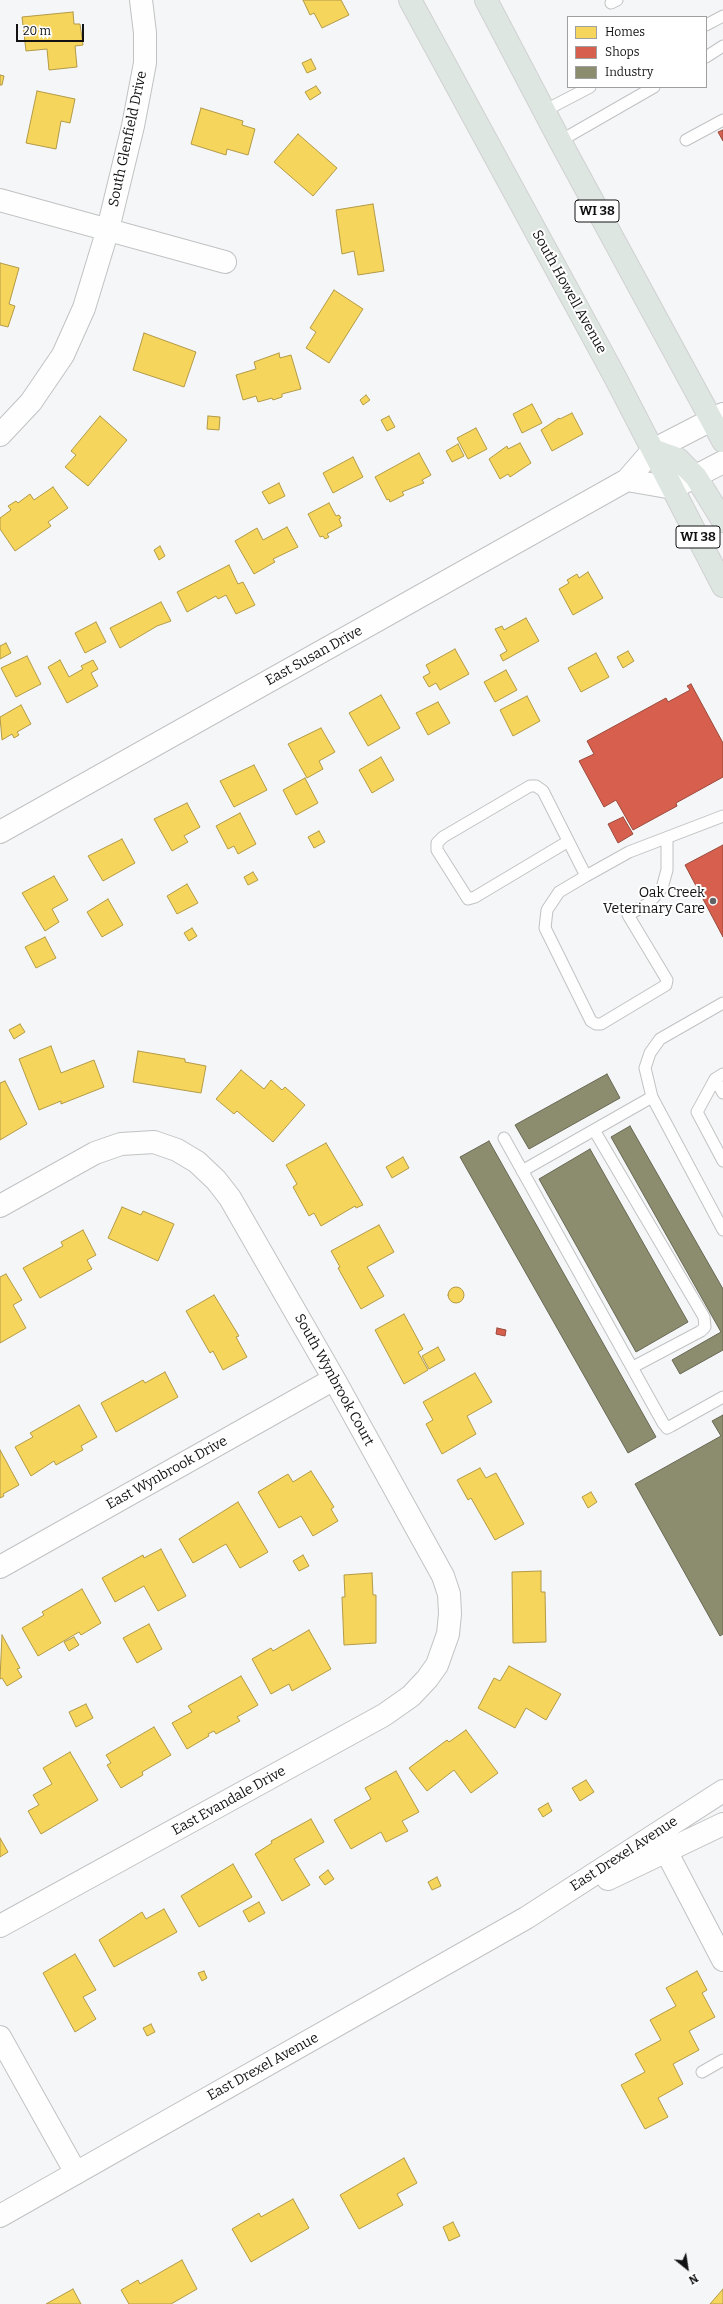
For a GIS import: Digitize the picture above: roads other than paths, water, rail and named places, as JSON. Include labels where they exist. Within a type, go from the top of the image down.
[{"type":"main road","name":"South Howell Avenue","points":[[410,0],[653,450],[723,586]]},
{"type":"main road","name":"WI 38","points":[[486,0],[560,141],[717,417],[723,441]]},
{"type":"main road","points":[[653,450],[678,459],[696,477],[723,521]]},
{"type":"street","name":"South Glenfield Drive","points":[[0,435],[31,402],[63,355],[84,308],[108,229],[134,126],[145,63],[145,33],[141,0]]},
{"type":"street","points":[[0,200],[225,262]]},
{"type":"street","points":[[653,450],[717,417]]},
{"type":"street","name":"East Susan Drive","points":[[0,832],[627,480],[653,450]]},
{"type":"street","points":[[627,480],[673,488],[723,462]]},
{"type":"street","name":"South Wynbrook Court","points":[[0,1206],[108,1147],[134,1142],[154,1142],[177,1150],[197,1162],[216,1180],[230,1198],[334,1380],[443,1576],[449,1594],[450,1614],[448,1634],[441,1656]]},
{"type":"street","name":"East Wynbrook Drive","points":[[0,1567],[334,1380]]},
{"type":"street","name":"East Evandale Drive","points":[[0,1926],[384,1715],[411,1696],[427,1679],[441,1656]]},
{"type":"street","name":"East Drexel Avenue","points":[[0,2216],[526,1918],[723,1791]]},
{"type":"street","name":"East Drexel Avenue","points":[[526,1918],[723,1824]]},
{"type":"street","points":[[666,1851],[723,1960]]},
{"type":"street","points":[[0,2037],[76,2173]]},
{"type":"lane","points":[[707,24],[723,16]]},
{"type":"lane","points":[[707,56],[723,46]]},
{"type":"lane","points":[[544,111],[588,88]]},
{"type":"lane","points":[[560,141],[652,88]]},
{"type":"lane","points":[[686,140],[723,120]]},
{"type":"lane","points":[[567,842],[475,897],[468,899],[437,850],[437,843],[443,836],[530,786],[536,786],[543,791],[567,842],[586,876]]},
{"type":"lane","points":[[667,839],[667,870],[662,888],[649,903],[628,915],[667,980],[666,985],[601,1024],[596,1024],[591,1021],[546,928],[547,910],[559,892],[629,852],[667,839],[723,816]]},
{"type":"lane","points":[[723,1003],[660,1038],[650,1053],[645,1068],[652,1097],[723,1230]]},
{"type":"lane","points":[[719,1076],[723,1093]]},
{"type":"lane","points":[[719,1076],[697,1112],[723,1161]]},
{"type":"lane","points":[[522,1171],[652,1097]]},
{"type":"lane","points":[[594,1130],[704,1317],[705,1327],[701,1331],[633,1368]]},
{"type":"lane","points":[[504,1138],[667,1428],[723,1397]]},
{"type":"lane","points":[[702,2072],[723,2060]]},
{"type":"place","name":"Oak Creek Veterinary Care","points":[[713,901]]}]
